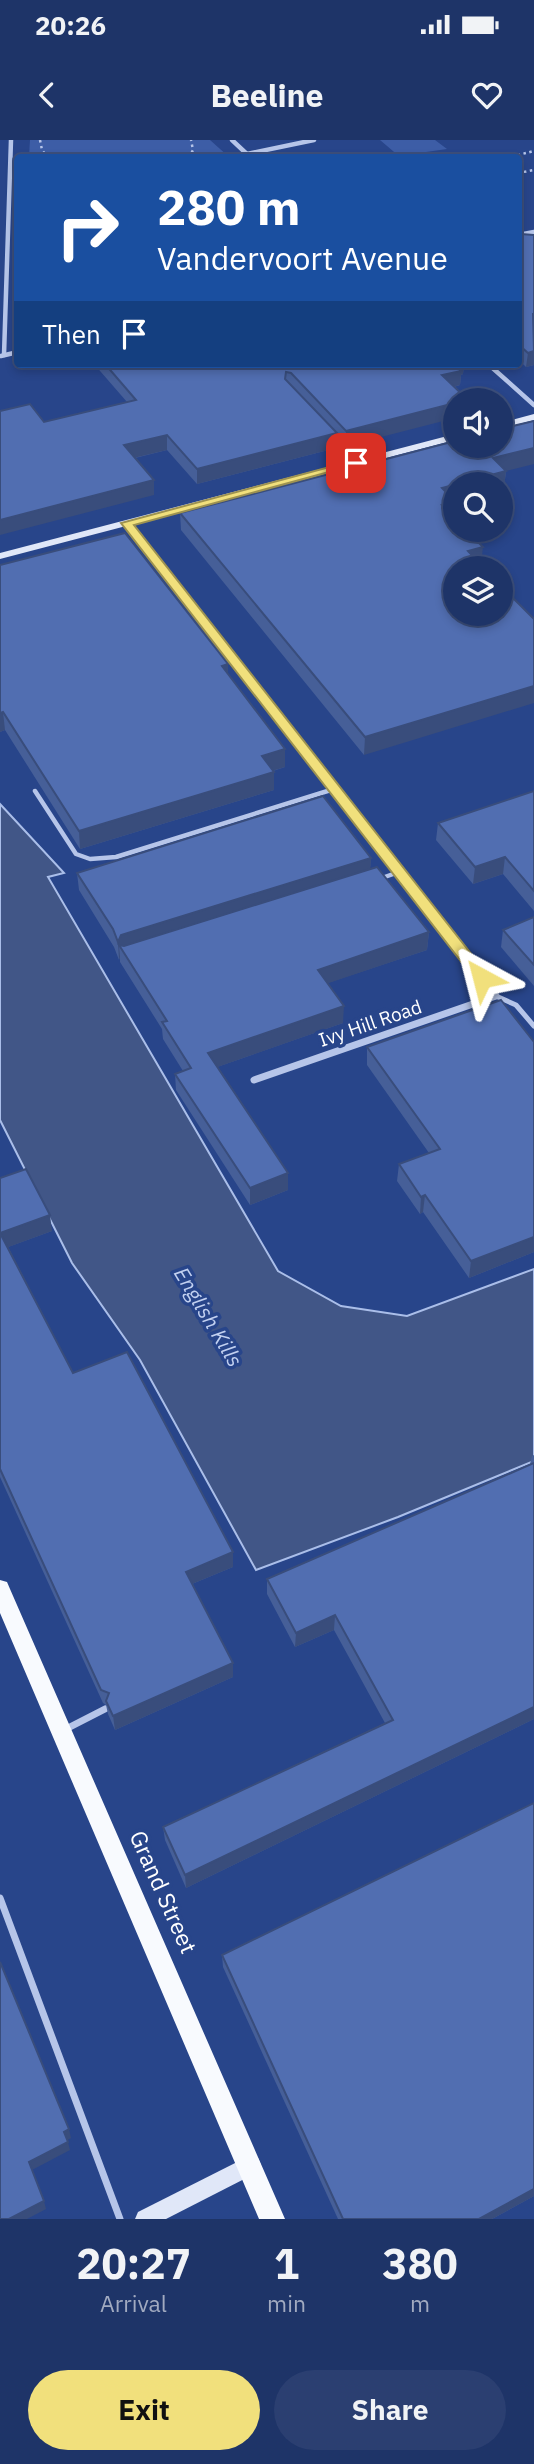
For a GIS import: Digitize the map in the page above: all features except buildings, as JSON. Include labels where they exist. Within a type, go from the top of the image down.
[{"type":"main road","points":[[513,423],[534,417]]},
{"type":"main road","points":[[0,556],[443,441]]},
{"type":"main road","name":"Grand Street","points":[[0,1590],[251,2165],[272,2219]]},
{"type":"main road","points":[[145,2219],[251,2165]]},
{"type":"street","points":[[2,356],[11,140]]},
{"type":"street","points":[[232,140],[247,154]]},
{"type":"street","points":[[257,154],[314,140]]},
{"type":"street","points":[[492,368],[534,405]]},
{"type":"street","points":[[127,523],[496,996]]},
{"type":"street","name":"Ivy Hill Road","points":[[254,1080],[496,996]]},
{"type":"lane","points":[[324,429],[356,463]]},
{"type":"lane","points":[[35,791],[76,854],[85,859],[98,859],[116,857],[334,789]]},
{"type":"lane","points":[[372,881],[399,872]]},
{"type":"lane","points":[[496,996],[516,1005],[534,1026]]},
{"type":"lane","points":[[62,1731],[105,1709]]},
{"type":"lane","points":[[0,1898],[121,2219]]},
{"type":"shaded area","points":[[30,140],[210,140],[226,154],[29,154]]},
{"type":"shaded area","points":[[380,140],[435,140],[447,149],[426,152],[428,154],[396,154]]},
{"type":"water","name":"English Kills","points":[[0,804],[64,873],[48,877],[278,1271],[341,1306],[407,1316],[534,1269],[534,1461],[398,1517],[256,1570],[140,1360],[72,1263],[0,1120]]},
{"type":"route","points":[[356,463],[127,523],[482,978]]}]
